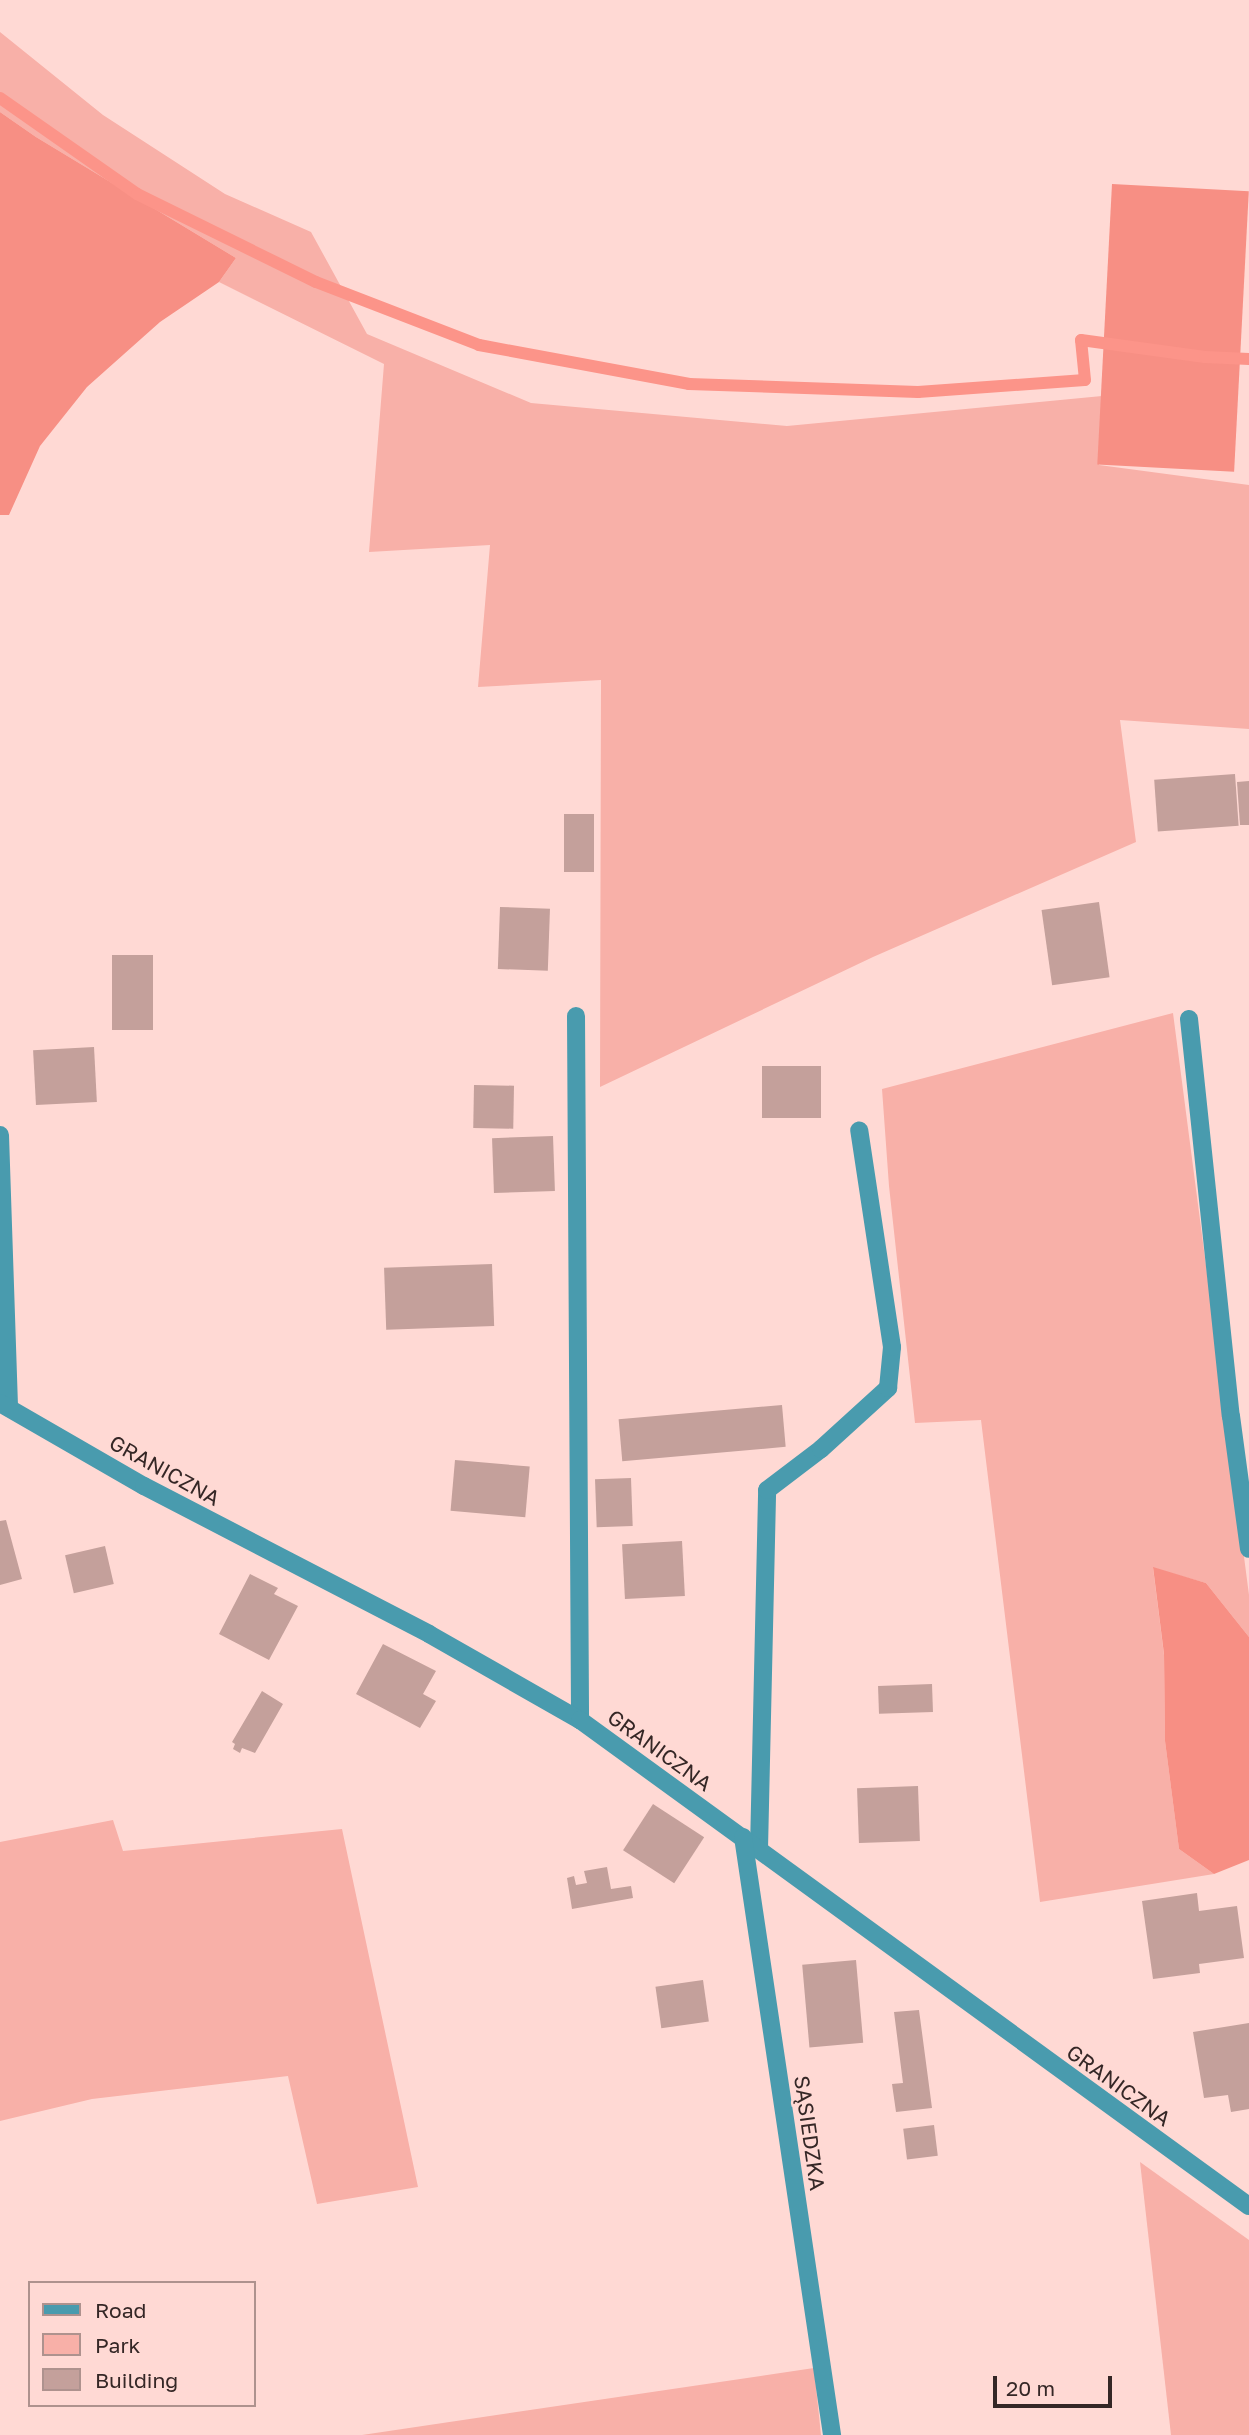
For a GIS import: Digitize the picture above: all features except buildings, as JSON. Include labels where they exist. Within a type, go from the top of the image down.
[{"type":"street","points":[[576,1016],[579,1720]]},
{"type":"street","points":[[1189,1019],[1231,1416],[1249,1549]]},
{"type":"street","points":[[758,1849],[768,1490],[821,1450],[888,1388],[892,1347],[859,1130]]},
{"type":"street","points":[[0,1135],[4,1406]]},
{"type":"street","name":"GRANICZNA","points":[[4,1406],[144,1486],[429,1634],[579,1720],[1249,2206]]},
{"type":"street","name":"SĄSIEDZKA","points":[[743,1837],[832,2435]]},
{"type":"green space","points":[[0,32],[103,115],[225,194],[311,232],[367,334],[531,403],[787,426],[1102,396],[1099,465],[1249,485],[1249,729],[1120,720],[1136,842],[873,957],[600,1087],[601,680],[478,687],[490,545],[369,552],[384,364],[219,282],[236,258],[36,137],[0,112]]},
{"type":"green space","points":[[1173,1013],[1249,1595],[1249,1637],[1206,1583],[1153,1568],[1164,1655],[1165,1741],[1179,1849],[1214,1874],[1040,1902],[981,1420],[915,1423],[889,1186],[882,1089]]},
{"type":"green space","points":[[113,1820],[123,1851],[342,1829],[418,2187],[317,2204],[288,2076],[92,2099],[0,2121],[0,1842]]},
{"type":"green space","points":[[1140,2162],[1249,2240],[1249,2435],[1171,2435]]},
{"type":"green space","points":[[814,2368],[821,2435],[362,2435]]},
{"type":"shaded area","points":[[0,112],[36,137],[236,258],[219,282],[160,322],[87,387],[40,446],[9,515],[0,515]]},
{"type":"shaded area","points":[[1112,184],[1249,191],[1234,472],[1097,465]]},
{"type":"shaded area","points":[[1153,1567],[1206,1583],[1249,1637],[1249,1860],[1214,1874],[1179,1849],[1165,1741],[1164,1654]]},
{"type":"waterway","points":[[0,98],[137,194],[316,282],[479,345],[689,384],[918,392],[1085,380],[1081,340],[1205,357],[1249,359]]}]
